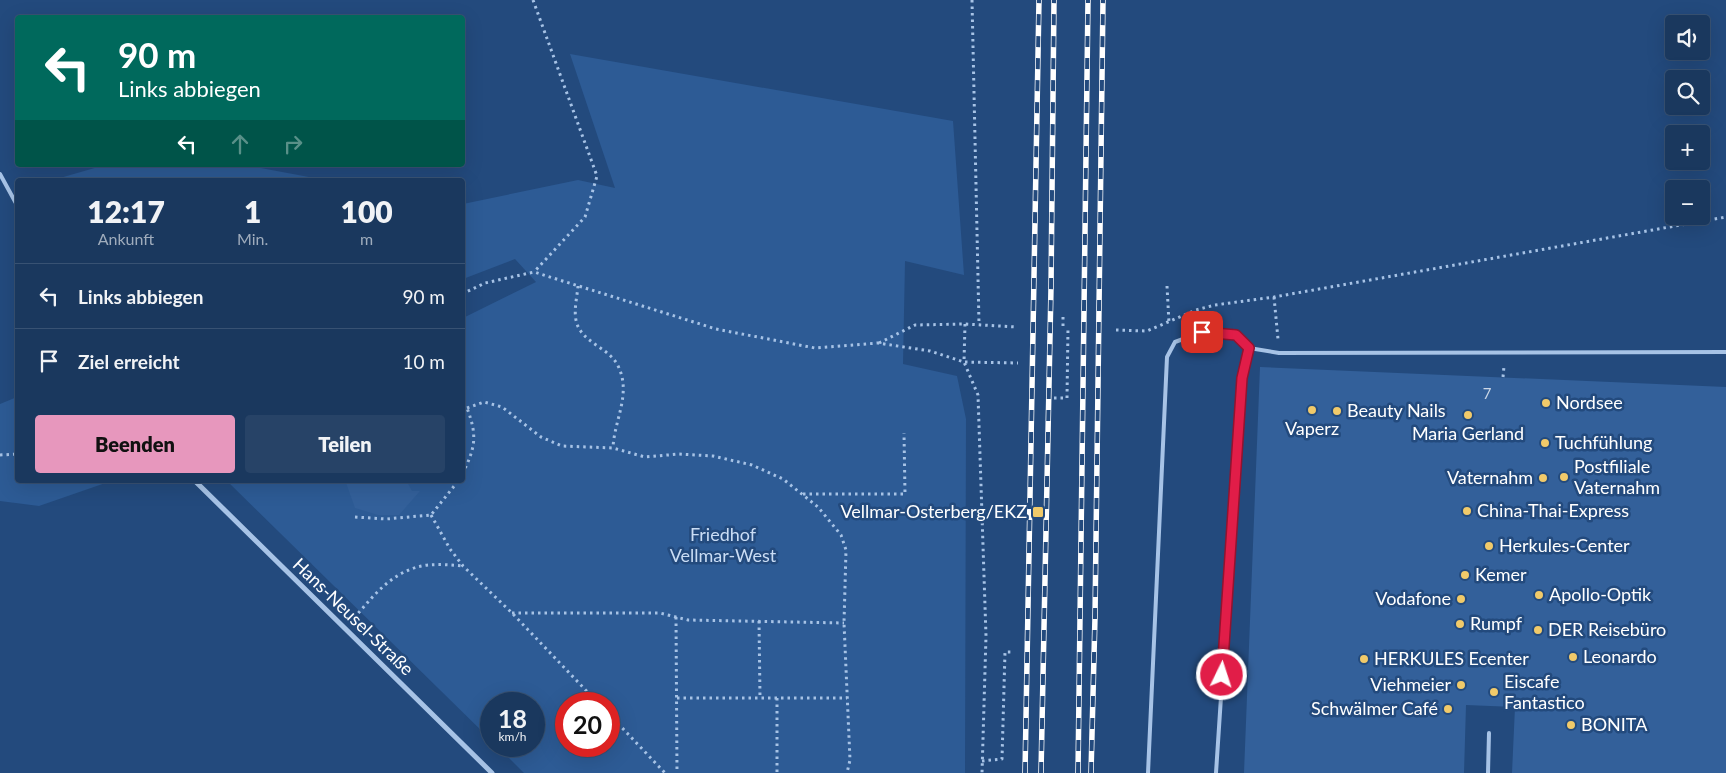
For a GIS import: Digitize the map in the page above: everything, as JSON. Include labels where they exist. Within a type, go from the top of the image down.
[{"type":"street","name":"Hans-Neusel-Straße","points":[[197,483],[492,773]]},
{"type":"lane","points":[[0,174],[15,202]]},
{"type":"lane","points":[[1148,773],[1167,356],[1175,342],[1202,332],[1236,335],[1249,348],[1279,352],[1726,352]]},
{"type":"lane","points":[[1216,773],[1242,378],[1249,348]]},
{"type":"lane","points":[[1488,773],[1489,733]]},
{"type":"path","points":[[533,0],[597,176],[585,217],[534,272]]},
{"type":"path","points":[[972,0],[979,324]]},
{"type":"path","points":[[1116,330],[1147,331],[1215,304],[1274,297],[1726,217]]},
{"type":"path","points":[[465,293],[486,283],[534,272],[716,329],[815,348],[878,344],[930,351],[964,362],[1018,363]]},
{"type":"path","points":[[578,286],[575,312],[577,325],[583,334],[611,355],[619,368],[623,381],[622,403],[614,433],[613,448]]},
{"type":"path","points":[[1167,286],[1169,322],[1175,342]]},
{"type":"path","points":[[1274,297],[1279,352]]},
{"type":"path","points":[[1054,398],[1067,398],[1066,328],[1063,316],[1063,323]]},
{"type":"path","points":[[966,324],[964,362],[978,395],[986,636],[982,773]]},
{"type":"path","points":[[878,344],[915,325],[979,324],[1016,327]]},
{"type":"path","points":[[465,468],[474,448],[473,424],[465,409],[484,402],[502,407],[541,437],[562,446],[613,448],[645,457],[679,454],[713,456],[752,465],[783,480],[803,494],[831,521],[841,535],[846,550],[844,622],[850,760],[848,773]]},
{"type":"path","points":[[803,494],[905,494],[904,433]]},
{"type":"path","points":[[0,455],[15,454]]},
{"type":"path","points":[[355,517],[386,519],[431,514],[457,483]]},
{"type":"path","points":[[431,514],[450,549],[463,566],[512,613],[587,692]]},
{"type":"path","points":[[345,628],[382,586],[404,570],[428,565],[463,566]]},
{"type":"path","points":[[512,613],[660,613],[688,620],[844,622]]},
{"type":"path","points":[[676,617],[677,773]]},
{"type":"path","points":[[758,621],[760,698]]},
{"type":"path","points":[[982,761],[1002,759],[1005,652],[1012,652]]},
{"type":"path","points":[[677,698],[848,698]]},
{"type":"path","points":[[777,698],[777,773]]},
{"type":"path","points":[[620,726],[665,773]]},
{"type":"green space","name":"Friedhof Vellmar-West","points":[[570,54],[953,121],[964,275],[905,261],[903,364],[957,376],[966,419],[965,773],[524,773],[508,757],[545,757],[545,692],[480,692],[480,729],[229,483],[465,483],[465,317],[536,282],[515,259],[465,278],[465,204],[578,180],[615,188]]},
{"type":"green space","points":[[98,167],[256,167],[314,178],[60,178]]},
{"type":"green space","points":[[15,398],[15,483],[105,483],[39,506],[0,501],[0,404]]},
{"type":"building","name":"Herkules-Center","points":[[1260,367],[1726,387],[1726,773],[1512,773],[1515,707],[1466,705],[1464,773],[1244,773]]},
{"type":"building","points":[[346,483],[408,483],[412,491],[420,491],[399,515],[378,515],[355,508]]},
{"type":"railway","points":[[1025,773],[1039,0]]},
{"type":"railway","points":[[1041,773],[1051,288],[1054,0]]},
{"type":"railway","points":[[1078,773],[1088,0]]},
{"type":"railway","points":[[1091,773],[1095,617],[1103,0]]},
{"type":"place","name":"Nordsee","points":[[1546,403]]},
{"type":"place","name":"Vaperz","points":[[1312,410]]},
{"type":"place","name":"Beauty Nails","points":[[1337,411]]},
{"type":"place","name":"Maria Gerland","points":[[1468,415]]},
{"type":"place","name":"Tuchfühlung","points":[[1545,443]]},
{"type":"place","name":"Postfiliale Vaternahm","points":[[1564,477]]},
{"type":"place","name":"Vaternahm","points":[[1543,478]]},
{"type":"place","name":"China-Thai-Express","points":[[1467,511]]},
{"type":"place","name":"Vellmar-Osterberg/EKZ","points":[[1038,512]]},
{"type":"place","name":"Herkules-Center","points":[[1489,546]]},
{"type":"place","name":"Kemer","points":[[1465,575]]},
{"type":"place","name":"Apollo-Optik","points":[[1539,595]]},
{"type":"place","name":"Vodafone","points":[[1461,599]]},
{"type":"place","name":"Rumpf","points":[[1460,624]]},
{"type":"place","name":"DER Reisebüro","points":[[1538,630]]},
{"type":"place","name":"Leonardo","points":[[1573,657]]},
{"type":"place","name":"HERKULES Ecenter","points":[[1364,659]]},
{"type":"place","name":"Viehmeier","points":[[1461,685]]},
{"type":"place","name":"Eiscafe Fantastico","points":[[1494,692]]},
{"type":"place","name":"Schwälmer Café","points":[[1448,709]]},
{"type":"place","name":"BONITA","points":[[1571,725]]},
{"type":"route","points":[[1202,332],[1236,335],[1249,348],[1242,378],[1222,675]]}]
